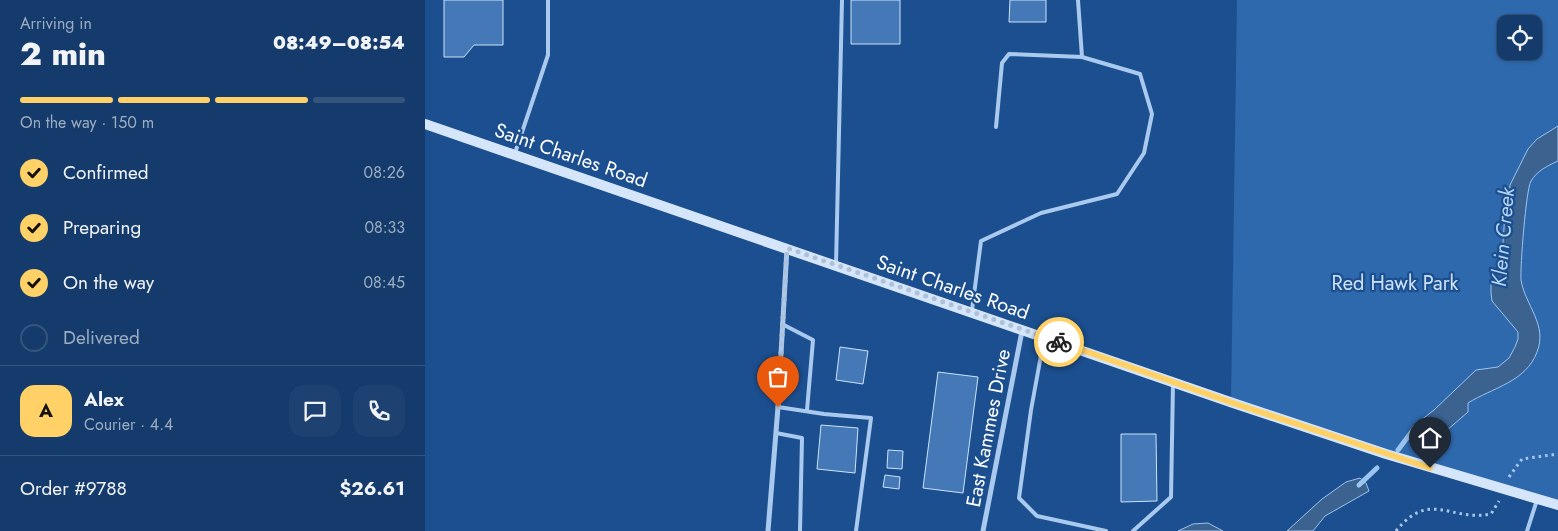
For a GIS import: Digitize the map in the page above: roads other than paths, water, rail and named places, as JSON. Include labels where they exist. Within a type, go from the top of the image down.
[{"type":"street","name":"Saint Charles Road","points":[[425,124],[1386,454],[1558,505]]},
{"type":"street","points":[[768,531],[778,407],[787,248]]},
{"type":"street","name":"East Kammes Drive","points":[[983,531],[1023,330]]},
{"type":"lane","points":[[515,154],[548,55],[548,0]]},
{"type":"lane","points":[[835,265],[842,0]]},
{"type":"lane","points":[[1078,0],[1082,57]]},
{"type":"lane","points":[[971,313],[981,241],[1041,213],[1117,194],[1144,154],[1152,114],[1139,74],[1082,57],[1009,54],[1002,63],[996,127]]},
{"type":"lane","points":[[782,324],[813,340],[807,410]]},
{"type":"lane","points":[[1045,337],[1031,410],[1019,498],[1037,516],[1106,531]]},
{"type":"lane","points":[[1133,531],[1171,497],[1173,382]]},
{"type":"lane","points":[[778,407],[824,414],[871,418],[856,531]]},
{"type":"lane","points":[[776,433],[802,438],[800,531]]},
{"type":"lane","points":[[1527,531],[1537,500]]},
{"type":"waterway","name":"Klein Creek","points":[[1398,450],[1413,430],[1420,427]]},
{"type":"waterway","name":"Klein Creek","points":[[1359,485],[1377,468]]},
{"type":"park label","name":"Red Hawk Park","points":[[1395,283]]}]
